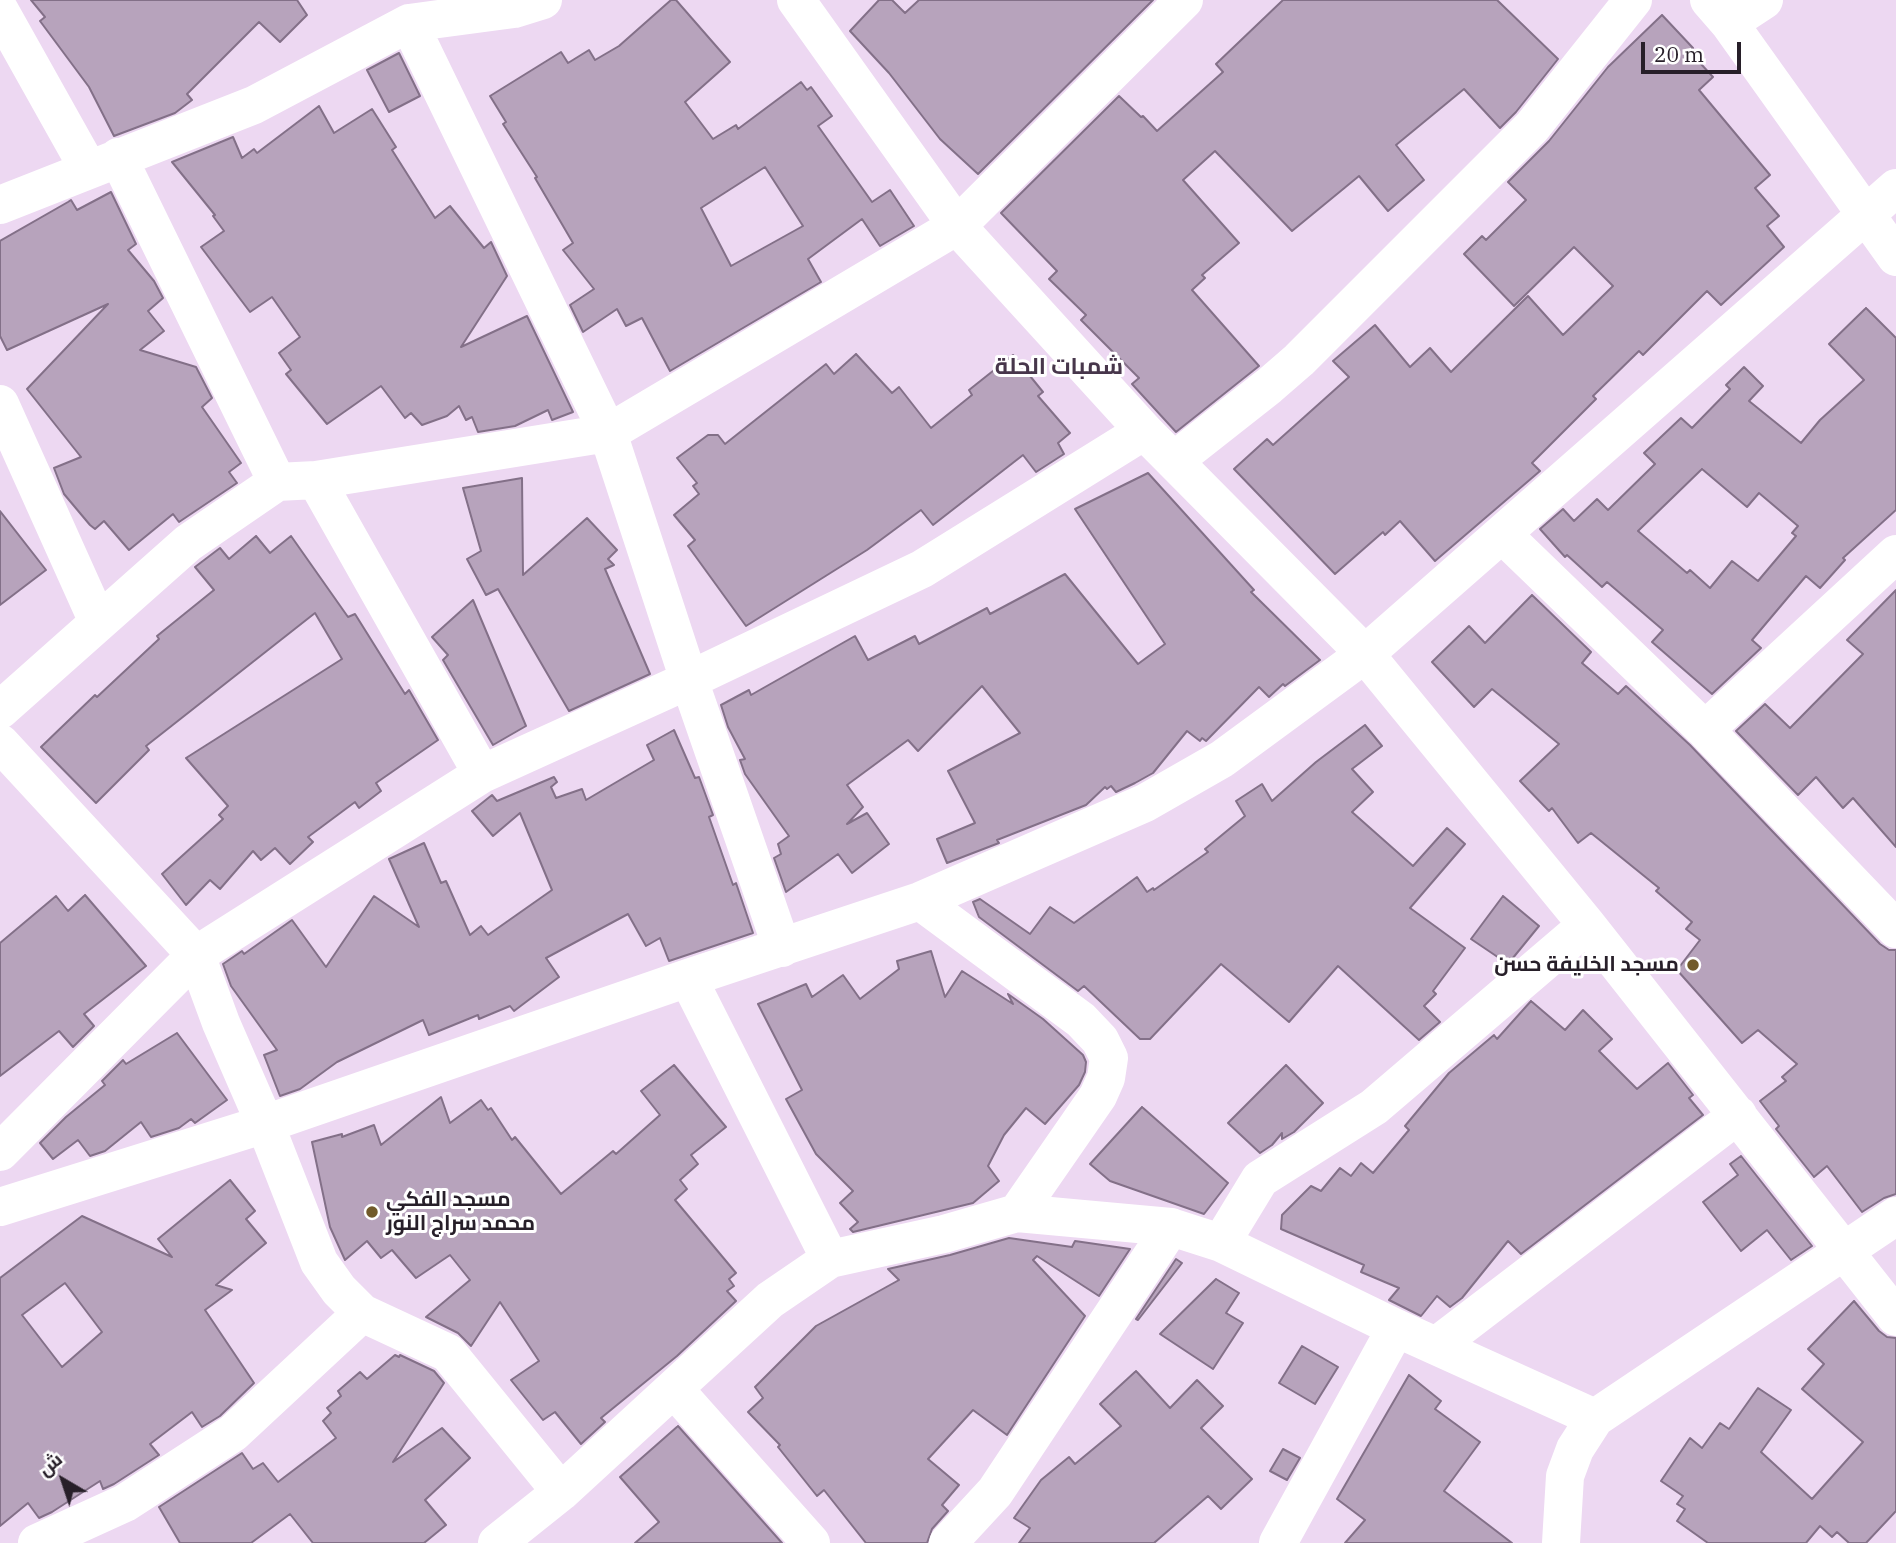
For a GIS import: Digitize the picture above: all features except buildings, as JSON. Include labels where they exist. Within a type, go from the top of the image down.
[{"type":"street","points":[[796,0],[957,226],[1144,431],[1366,654],[1587,925],[1896,1317]]},
{"type":"street","points":[[0,710],[188,543],[277,482],[316,480],[608,433],[957,226],[1184,0]]},
{"type":"street","points":[[1175,460],[1299,360],[1532,127],[1633,0]]},
{"type":"street","points":[[1763,0],[1719,12],[1896,257]]},
{"type":"street","points":[[0,205],[254,105],[409,23],[521,3]]},
{"type":"street","points":[[0,11],[103,164],[277,482]]},
{"type":"street","points":[[409,23],[608,433],[782,948]]},
{"type":"street","points":[[0,1207],[265,1124],[920,901],[1145,803],[1222,759],[1366,654],[1896,188]]},
{"type":"street","points":[[0,404],[98,622]]},
{"type":"street","points":[[0,1152],[196,955],[482,774],[690,680],[922,569],[1144,431]]},
{"type":"street","points":[[316,480],[482,774]]},
{"type":"street","points":[[1502,534],[1890,912]]},
{"type":"street","points":[[1705,730],[1896,554]]},
{"type":"street","points":[[0,743],[196,955],[319,1262],[339,1290],[362,1313],[448,1353],[561,1492]]},
{"type":"street","points":[[920,901],[1082,1020],[1100,1040],[1109,1058],[1106,1079],[1098,1096],[1017,1213]]},
{"type":"street","points":[[1221,1243],[1260,1180],[1374,1107],[1587,925]]},
{"type":"street","points":[[688,978],[830,1259]]},
{"type":"street","points":[[1436,1346],[1738,1115]]},
{"type":"street","points":[[497,1543],[561,1492],[770,1300],[830,1259],[944,1234],[1017,1213],[1171,1227],[1221,1243],[1396,1328],[1595,1418]]},
{"type":"street","points":[[1561,1543],[1565,1476],[1575,1449],[1595,1418],[1896,1216]]},
{"type":"street","points":[[948,1543],[995,1492],[1171,1227]]},
{"type":"street","points":[[37,1543],[125,1503],[233,1433],[362,1313]]},
{"type":"street","points":[[1278,1543],[1396,1328]]},
{"type":"street","points":[[674,1389],[811,1543]]},
{"type":"place","name":"مسجد الخليفة حسن","points":[[1693,965]]},
{"type":"place","name":"مسجد الفكي محمد سراج النور","points":[[372,1212]]},
{"type":"district","name":"شمبات الحلة","points":[[1059,367]]}]
